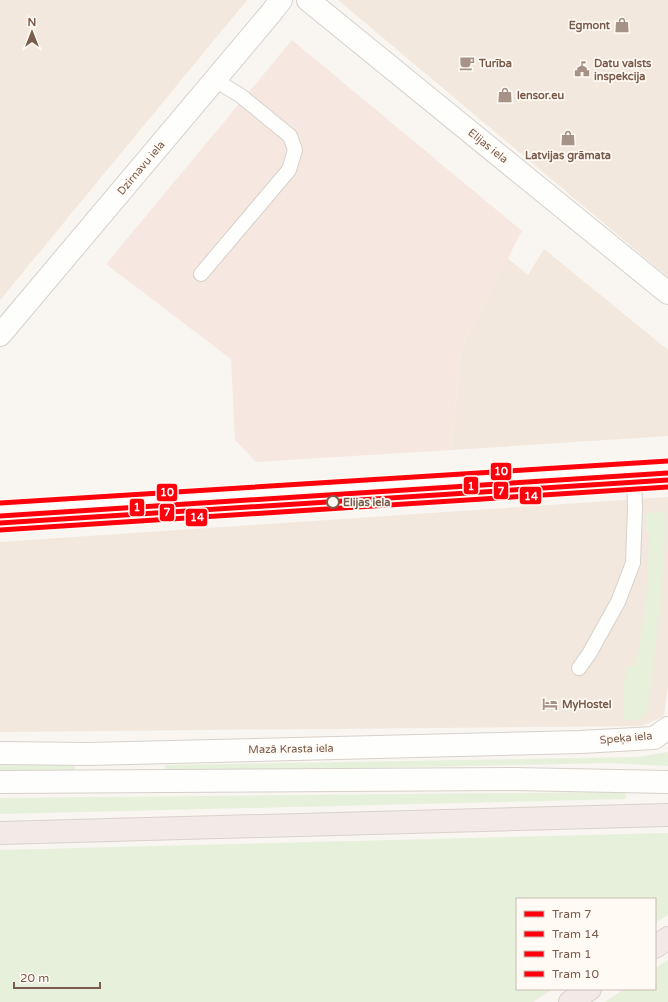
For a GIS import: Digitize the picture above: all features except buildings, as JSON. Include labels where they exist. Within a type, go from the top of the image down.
[{"type":"highway","points":[[0,833],[668,815]]},
{"type":"highway","points":[[656,946],[668,938]]},
{"type":"highway","points":[[570,1002],[588,990]]},
{"type":"street","name":"Dzirnavu iela","points":[[0,335],[281,0]]},
{"type":"street","name":"Elijas iela","points":[[308,0],[668,292]]},
{"type":"street","points":[[0,517],[668,473]]},
{"type":"street","name":"Speķa iela","points":[[581,742],[654,738],[668,728]]},
{"type":"street","name":"Mazā Krasta iela","points":[[0,753],[88,754],[581,742]]},
{"type":"street","points":[[0,782],[514,779],[668,782]]},
{"type":"lane","points":[[201,274],[289,170],[295,150],[290,136],[241,96],[215,80]]},
{"type":"lane","points":[[579,668],[589,654],[618,602],[633,563],[635,508],[634,476]]},
{"type":"shaded area","points":[[0,0],[247,0],[0,300]]},
{"type":"shaded area","points":[[338,0],[668,0],[668,277]]},
{"type":"shaded area","points":[[292,40],[522,231],[465,340],[461,353],[451,450],[256,462],[235,440],[231,359],[106,264]]},
{"type":"shaded area","points":[[544,249],[668,350],[668,436],[451,450],[461,353],[465,340],[507,258],[528,275]]},
{"type":"shaded area","points":[[668,497],[668,685],[664,716],[642,726],[0,732],[0,542]]},
{"type":"green space","points":[[665,512],[666,525],[660,605],[648,710],[640,720],[623,720],[623,691],[627,666],[635,666],[645,614],[650,532],[646,532],[646,513]]},
{"type":"green space","points":[[668,752],[668,766],[610,763],[165,772],[165,765],[638,757]]},
{"type":"green space","points":[[0,765],[75,765],[75,771],[0,770]]},
{"type":"green space","points":[[625,792],[626,799],[0,814],[0,798]]},
{"type":"green space","points":[[668,833],[668,915],[656,922],[656,898],[516,898],[516,990],[551,990],[533,1002],[0,1002],[0,850]]},
{"type":"green space","points":[[668,960],[668,1002],[605,1002],[623,990],[656,990],[656,967]]},
{"type":"tram line","name":"10","points":[[0,503],[668,461]]},
{"type":"tram line","name":"1","points":[[0,516],[668,473]]},
{"type":"tram line","name":"7","points":[[0,523],[668,480]]},
{"type":"tram line","name":"14","points":[[0,530],[668,487]]},
{"type":"place","name":"Egmont","points":[[622,25]]},
{"type":"place","name":"Turība","points":[[467,63]]},
{"type":"place","name":"Datu valsts inspekcija","points":[[582,69]]},
{"type":"place","name":"lensor.eu","points":[[505,95]]},
{"type":"place","name":"Latvijas grāmata","points":[[568,138]]},
{"type":"place","name":"Elijas iela","points":[[333,502]]},
{"type":"place","name":"MyHostel","points":[[550,704]]}]
